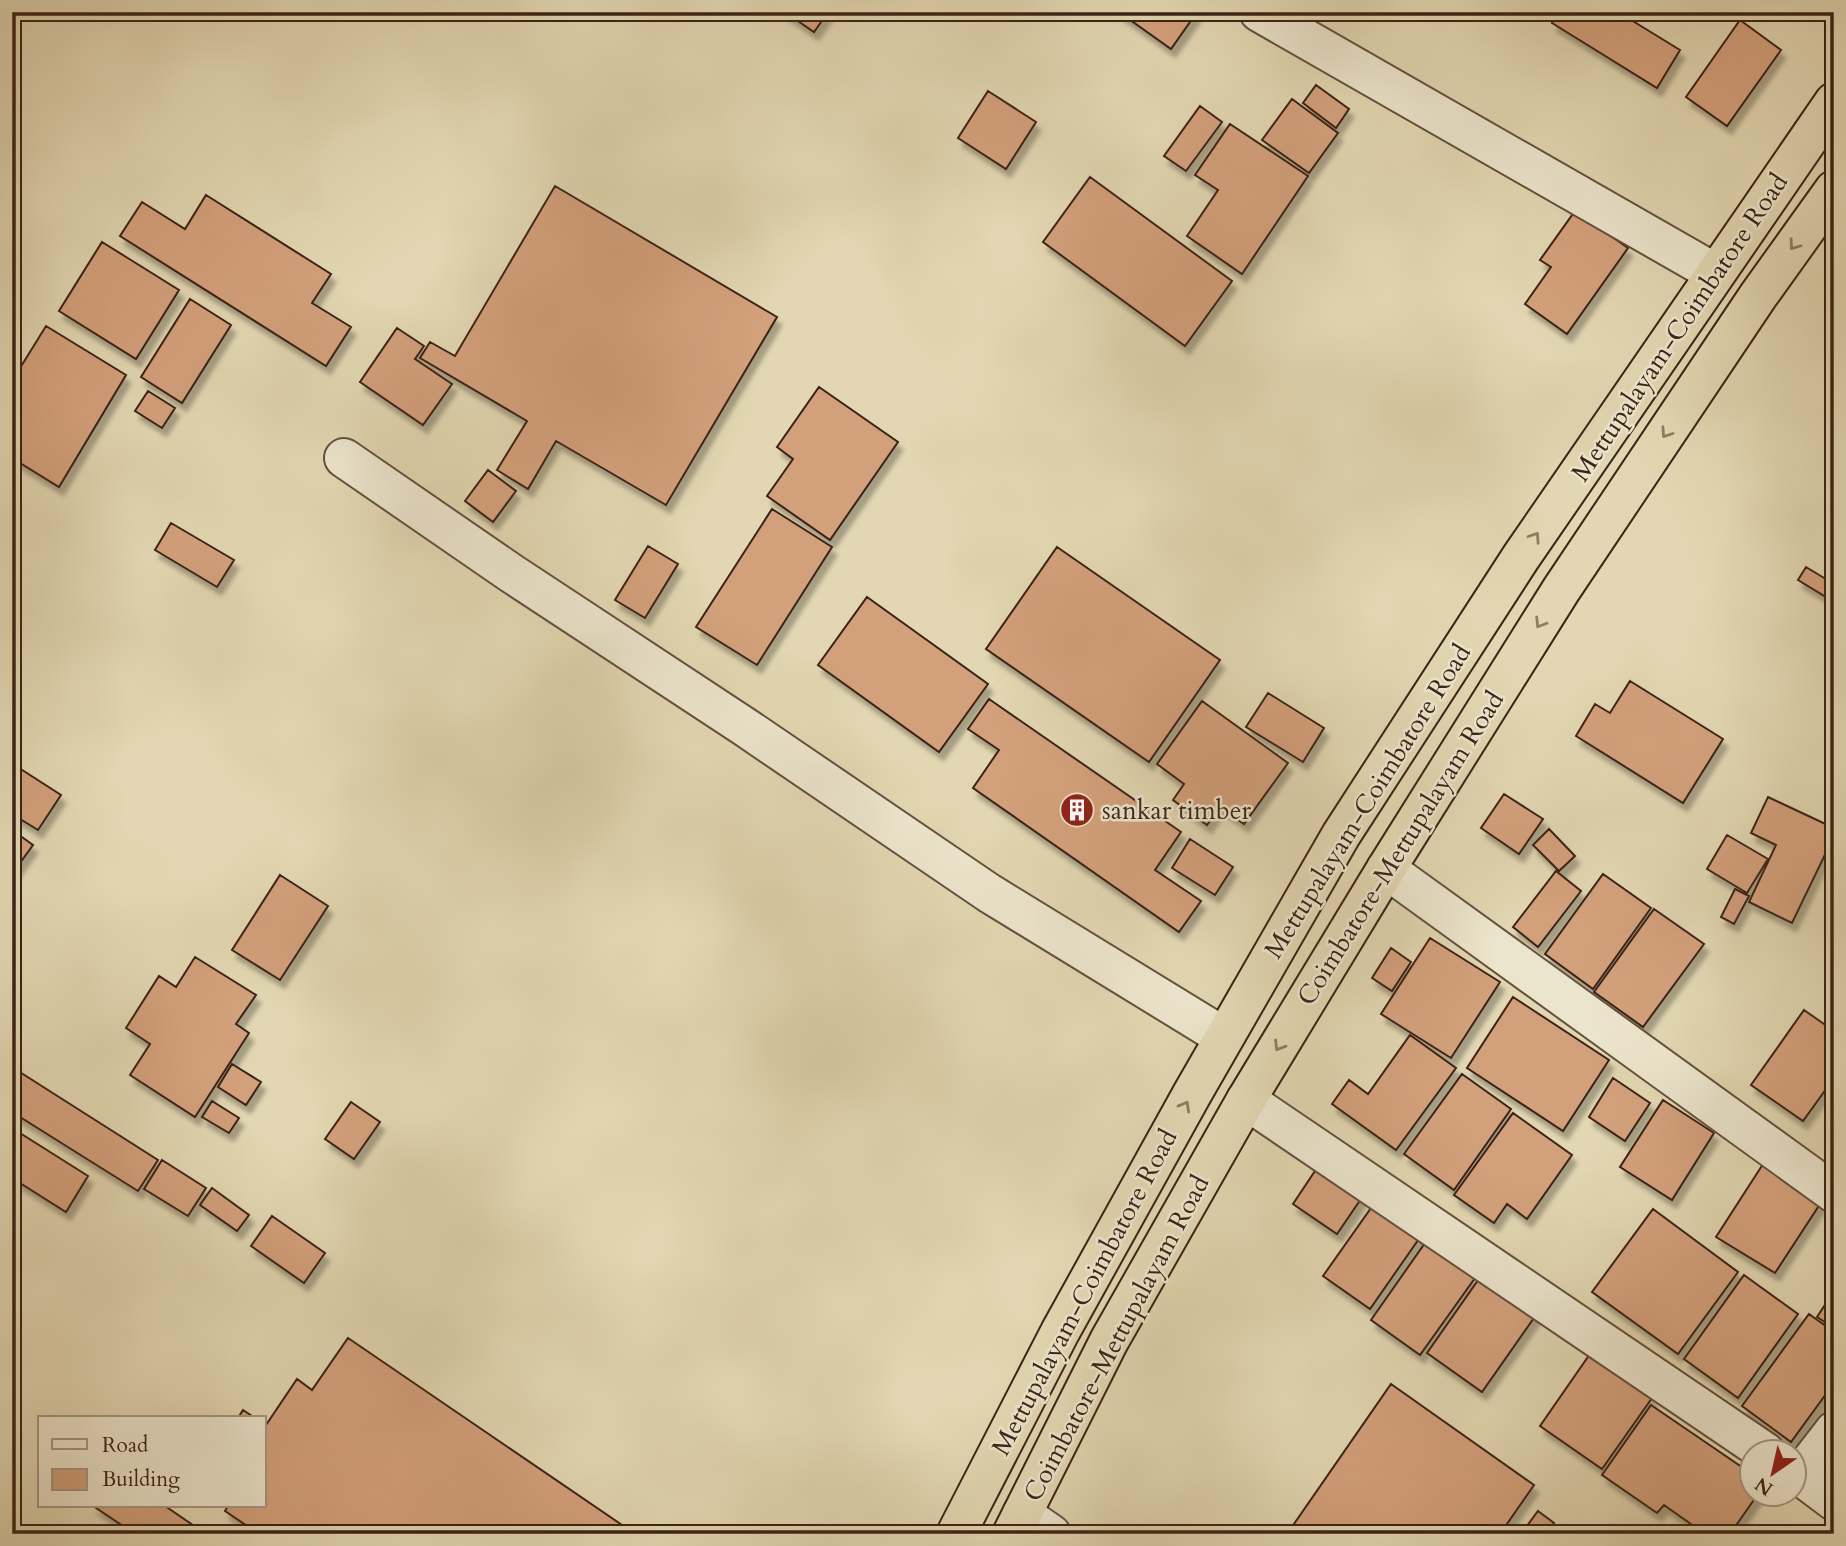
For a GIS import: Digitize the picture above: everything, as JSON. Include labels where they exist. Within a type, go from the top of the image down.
[{"type":"highway","name":"Mettupalayam-Coimbatore Road","points":[[956,1534],[1060,1332],[1340,835],[1521,557],[1834,102]]},
{"type":"highway","name":"Coimbatore-Mettupalayam Road","points":[[1028,1527],[1109,1341],[1246,1100],[1386,869],[1561,590],[1750,307],[1834,190]]},
{"type":"street","points":[[1259,12],[1715,273]]},
{"type":"street","points":[[344,458],[511,573],[757,734],[989,893],[1224,1038]]},
{"type":"street","points":[[1386,869],[1834,1193]]},
{"type":"street","points":[[1246,1100],[1746,1438]]},
{"type":"street","points":[[1808,1460],[1834,1430]]},
{"type":"street","points":[[1808,1481],[1834,1501]]},
{"type":"building","points":[[785,12],[828,12],[814,32]]},
{"type":"building","points":[[1119,12],[1197,12],[1171,49]]},
{"type":"building","points":[[1558,12],[1618,12],[1680,50],[1657,88],[1552,23]]},
{"type":"building","points":[[1740,20],[1781,50],[1727,126],[1686,97]]},
{"type":"building","points":[[1316,85],[1349,109],[1336,128],[1303,103]]},
{"type":"building","points":[[988,91],[1036,122],[1006,169],[958,138]]},
{"type":"building","points":[[1292,99],[1338,133],[1309,173],[1262,140]]},
{"type":"building","points":[[1200,106],[1222,122],[1186,171],[1164,156]]},
{"type":"building","points":[[1230,124],[1308,176],[1242,274],[1187,236],[1218,190],[1195,175]]},
{"type":"building","points":[[1090,177],[1232,281],[1185,346],[1043,242]]},
{"type":"building","points":[[555,186],[777,317],[666,505],[556,441],[528,489],[497,470],[527,421],[420,358],[430,342],[455,356]]},
{"type":"building","points":[[206,195],[331,274],[312,303],[351,327],[326,366],[120,236],[142,202],[185,229]]},
{"type":"building","points":[[1575,211],[1628,248],[1567,334],[1525,304],[1551,267],[1540,260]]},
{"type":"building","points":[[102,242],[179,290],[136,359],[59,311]]},
{"type":"building","points":[[190,299],[231,325],[182,403],[141,377]]},
{"type":"building","points":[[46,326],[126,375],[59,487],[12,458],[12,381]]},
{"type":"building","points":[[397,328],[424,346],[415,359],[452,384],[423,425],[360,382]]},
{"type":"building","points":[[819,387],[898,442],[830,540],[767,496],[793,459],[777,447]]},
{"type":"building","points":[[148,391],[175,408],[162,428],[135,411]]},
{"type":"building","points":[[488,470],[516,491],[493,522],[465,501]]},
{"type":"building","points":[[772,509],[832,547],[757,665],[696,627]]},
{"type":"building","points":[[171,523],[234,560],[217,587],[155,550]]},
{"type":"building","points":[[648,546],[678,564],[645,618],[615,600]]},
{"type":"building","points":[[1057,547],[1220,660],[1149,762],[986,649]]},
{"type":"building","points":[[1806,567],[1834,584],[1831,600],[1798,580]]},
{"type":"building","points":[[867,597],[988,684],[939,752],[818,665]]},
{"type":"building","points":[[1630,681],[1723,739],[1683,803],[1576,736],[1595,704],[1610,713]]},
{"type":"building","points":[[1268,693],[1324,728],[1303,762],[1246,727]]},
{"type":"building","name":"sankar timber","points":[[989,699],[1181,832],[1155,870],[1201,901],[1179,932],[973,788],[999,750],[968,729]]},
{"type":"building","points":[[1202,701],[1288,763],[1244,824],[1220,807],[1207,825],[1173,800],[1184,784],[1157,764]]},
{"type":"building","points":[[16,766],[61,795],[38,830],[12,814],[12,772]]},
{"type":"building","points":[[1504,794],[1543,819],[1519,854],[1481,828]]},
{"type":"building","points":[[1768,797],[1834,828],[1834,836],[1792,923],[1749,902],[1776,845],[1751,833]]},
{"type":"building","points":[[1549,829],[1575,856],[1559,871],[1533,845]]},
{"type":"building","points":[[12,830],[33,845],[12,874]]},
{"type":"building","points":[[1727,835],[1768,859],[1747,893],[1707,869]]},
{"type":"building","points":[[1190,839],[1233,867],[1215,895],[1172,868]]},
{"type":"building","points":[[1556,871],[1581,891],[1538,947],[1513,927]]},
{"type":"building","points":[[1603,874],[1651,908],[1593,989],[1545,954]]},
{"type":"building","points":[[280,875],[328,906],[280,980],[232,950]]},
{"type":"building","points":[[1735,889],[1749,896],[1734,924],[1721,917]]},
{"type":"building","points":[[1654,909],[1704,944],[1643,1027],[1594,992]]},
{"type":"building","points":[[1430,938],[1500,982],[1451,1058],[1381,1014]]},
{"type":"building","points":[[1391,948],[1411,962],[1392,991],[1372,978]]},
{"type":"building","points":[[195,957],[256,995],[236,1024],[249,1033],[195,1117],[130,1075],[150,1044],[126,1028],[159,976],[176,987]]},
{"type":"building","points":[[1513,997],[1609,1060],[1563,1131],[1467,1068]]},
{"type":"building","points":[[1804,1010],[1834,1031],[1834,1078],[1803,1121],[1751,1085]]},
{"type":"building","points":[[1410,1035],[1456,1068],[1396,1150],[1332,1104],[1349,1080],[1368,1094]]},
{"type":"building","points":[[232,1064],[261,1082],[246,1105],[218,1087]]},
{"type":"building","points":[[15,1069],[158,1160],[138,1191],[12,1112],[12,1074]]},
{"type":"building","points":[[1462,1074],[1511,1109],[1454,1190],[1404,1154]]},
{"type":"building","points":[[1613,1078],[1650,1103],[1625,1141],[1589,1117]]},
{"type":"building","points":[[1663,1100],[1714,1133],[1672,1200],[1620,1167]]},
{"type":"building","points":[[212,1101],[239,1118],[229,1133],[202,1117]]},
{"type":"building","points":[[351,1102],[380,1122],[354,1159],[325,1139]]},
{"type":"building","points":[[1513,1113],[1572,1155],[1527,1219],[1507,1204],[1494,1223],[1454,1195]]},
{"type":"building","points":[[12,1128],[88,1176],[66,1212],[12,1178]]},
{"type":"building","points":[[162,1160],[206,1188],[188,1216],[144,1189]]},
{"type":"building","points":[[1321,1162],[1365,1193],[1337,1234],[1293,1204]]},
{"type":"building","points":[[1763,1164],[1822,1201],[1775,1273],[1716,1237]]},
{"type":"building","points":[[212,1188],[249,1215],[237,1231],[200,1205]]},
{"type":"building","points":[[1376,1201],[1423,1233],[1370,1309],[1323,1276]]},
{"type":"building","points":[[1653,1209],[1738,1272],[1678,1354],[1592,1292]]},
{"type":"building","points":[[272,1216],[325,1253],[304,1283],[251,1246]]},
{"type":"building","points":[[1425,1243],[1475,1278],[1420,1355],[1371,1320]]},
{"type":"building","points":[[1744,1275],[1798,1314],[1738,1398],[1684,1359]]},
{"type":"building","points":[[1481,1276],[1536,1315],[1482,1392],[1427,1353]]},
{"type":"building","points":[[1834,1291],[1834,1328],[1817,1317]]},
{"type":"building","points":[[1809,1314],[1834,1332],[1834,1383],[1794,1438],[1786,1438],[1742,1406]]},
{"type":"building","points":[[348,1338],[622,1525],[616,1534],[259,1534],[225,1511],[227,1508],[266,1508],[266,1425],[297,1379],[312,1390]]},
{"type":"building","points":[[1590,1354],[1652,1398],[1602,1469],[1540,1426]]},
{"type":"building","points":[[1391,1384],[1534,1485],[1500,1534],[1287,1534]]},
{"type":"building","points":[[1651,1405],[1738,1464],[1738,1508],[1748,1508],[1730,1534],[1705,1534],[1664,1505],[1657,1513],[1602,1475]]},
{"type":"building","points":[[243,1410],[252,1416],[239,1416]]},
{"type":"building","points":[[96,1508],[168,1508],[206,1534],[135,1534]]},
{"type":"building","points":[[1538,1511],[1554,1523],[1546,1534],[1521,1534]]},
{"type":"place","name":"sankar timber","points":[[1077,810]]}]
